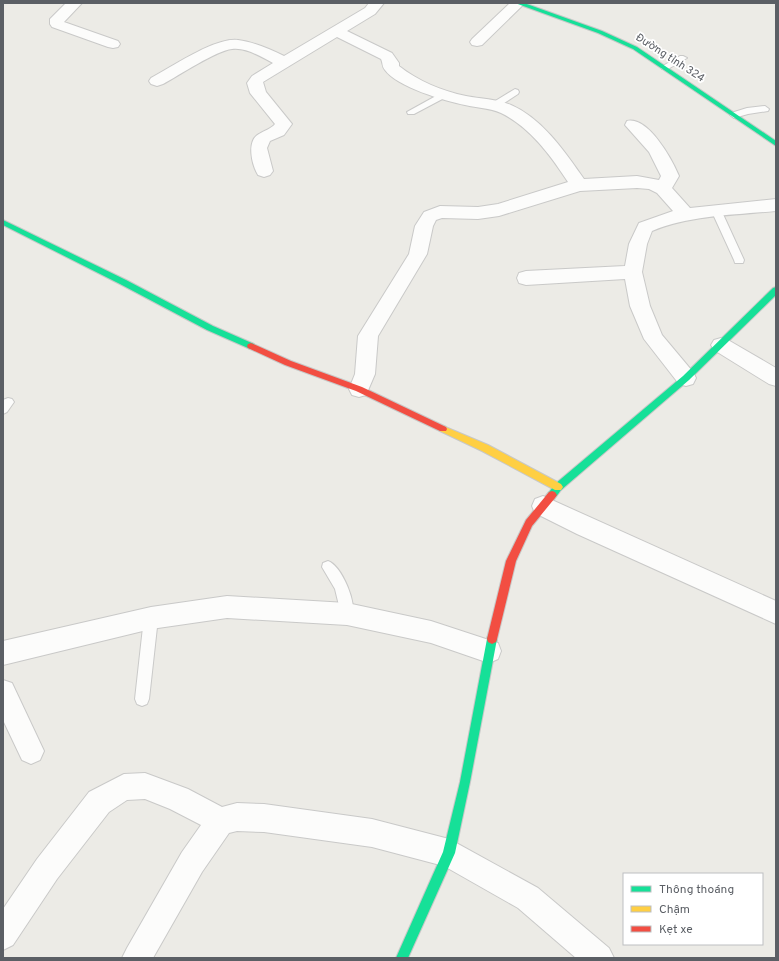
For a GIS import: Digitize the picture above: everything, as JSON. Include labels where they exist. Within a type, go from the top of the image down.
[{"type":"street","points":[[75,3],[57,19],[57,24],[114,44]]},
{"type":"street","points":[[264,171],[259,148],[263,138],[278,131],[284,124],[258,93],[255,83],[257,79],[370,11],[376,3]]},
{"type":"street","points":[[477,42],[518,3]]},
{"type":"street","name":"Đường tỉnh 324","points":[[518,3],[600,32],[635,48],[775,141]]},
{"type":"street","points":[[336,31],[387,56],[391,63],[391,68],[397,73],[445,94],[506,109],[520,117],[557,154],[579,185]]},
{"type":"street","points":[[157,81],[212,51],[231,44],[245,45],[284,62]]},
{"type":"street","points":[[632,125],[653,144],[665,161],[670,176],[663,189]]},
{"type":"street","points":[[359,389],[365,374],[368,336],[418,254],[424,226],[430,216],[440,212],[478,213],[499,210],[579,185],[637,182],[653,184],[663,189],[686,214]]},
{"type":"street","points":[[686,378],[654,339],[640,306],[633,272],[638,244],[645,227],[664,219],[686,214],[776,205]]},
{"type":"street","points":[[3,222],[123,282],[210,328],[288,363],[359,389],[485,448],[558,488]]},
{"type":"street","points":[[526,278],[633,272]]},
{"type":"street","points":[[402,958],[449,853],[465,782],[489,651],[511,561],[529,523],[558,488],[686,378],[776,290]]},
{"type":"street","points":[[721,345],[776,378]]},
{"type":"street","points":[[543,506],[585,527],[775,610]]},
{"type":"street","points":[[3,653],[151,618],[227,607],[347,614],[431,632],[489,651]]},
{"type":"street","points":[[3,692],[31,751]]},
{"type":"street","points":[[3,935],[47,869],[99,802],[124,787],[145,786],[178,799],[221,821]]},
{"type":"street","points":[[137,958],[206,840],[221,821],[237,817],[264,818],[364,832],[449,853],[528,898],[587,954]]},
{"type":"lane","points":[[665,67],[683,58]]},
{"type":"lane","points":[[495,106],[515,92]]},
{"type":"lane","points":[[410,112],[445,94]]},
{"type":"lane","points":[[734,115],[747,111],[765,109]]},
{"type":"lane","points":[[717,212],[739,260]]},
{"type":"lane","points":[[328,567],[340,583],[345,595],[347,614]]},
{"type":"lane","points":[[142,699],[151,618]]},
{"type":"traffic: fast","points":[[518,3],[600,32],[635,48],[776,144]]},
{"type":"traffic: fast","points":[[3,222],[123,282],[210,328],[251,346]]},
{"type":"traffic: fast","points":[[552,495],[558,487],[686,378],[776,290]]},
{"type":"traffic: fast","points":[[402,958],[449,853],[465,782],[492,639]]},
{"type":"traffic: slow","points":[[443,429],[485,448],[558,487]]},
{"type":"traffic: jam","points":[[251,346],[288,363],[359,389],[443,429]]},
{"type":"traffic: jam","points":[[492,639],[511,561],[529,523],[552,495]]}]
